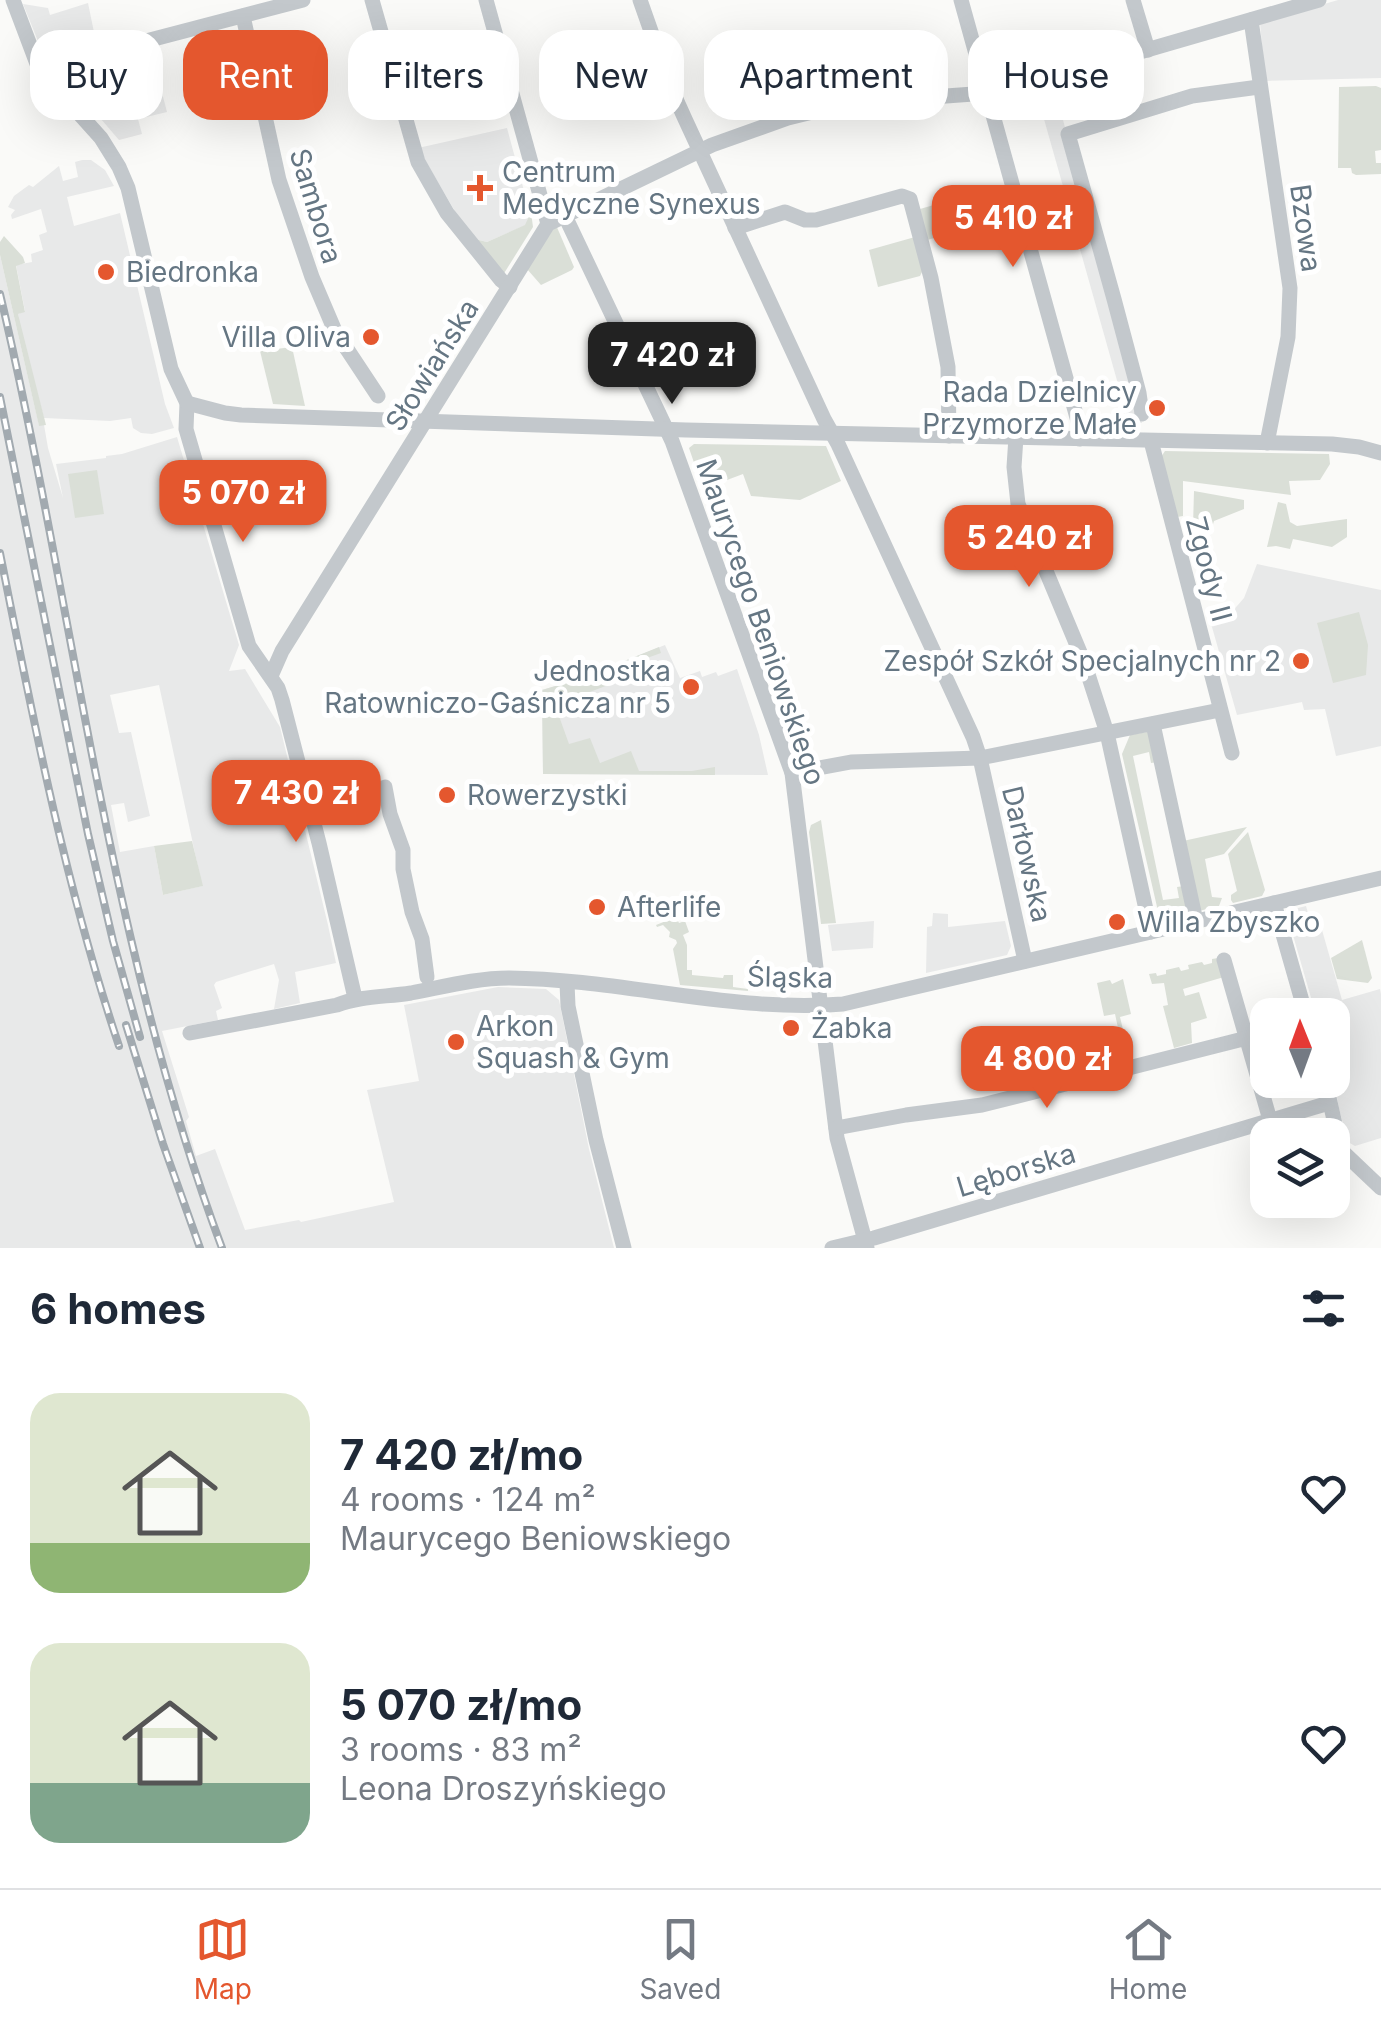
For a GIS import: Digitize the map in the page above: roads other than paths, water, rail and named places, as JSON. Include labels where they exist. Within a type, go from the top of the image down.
[{"type":"street","points":[[12,0],[30,46]]},
{"type":"street","points":[[163,37],[303,0]]},
{"type":"street","points":[[372,0],[422,171],[461,232],[510,288]]},
{"type":"street","points":[[486,0],[548,224],[700,151],[788,118],[878,101],[968,94]]},
{"type":"street","name":"Darłowska","points":[[640,0],[671,88],[972,736],[1026,961]]},
{"type":"street","points":[[961,0],[969,30]]},
{"type":"street","points":[[1133,0],[1148,50]]},
{"type":"street","points":[[1144,51],[1319,0]]},
{"type":"street","name":"Sambora","points":[[243,16],[279,180],[312,277],[336,331],[378,396]]},
{"type":"street","name":"Bzowa","points":[[1251,20],[1290,288],[1288,337],[1267,443]]},
{"type":"street","points":[[1142,414],[1068,134],[1192,96],[1259,87]]},
{"type":"street","points":[[85,120],[119,166],[128,188],[171,368],[187,402],[186,429],[249,646],[278,688],[287,717],[354,998]]},
{"type":"street","points":[[994,120],[1080,438]]},
{"type":"street","points":[[735,228],[785,212],[811,220],[902,196],[910,200],[936,297],[948,367],[949,436]]},
{"type":"street","name":"Maurycego Beniowskiego","points":[[566,216],[672,441],[792,773],[836,1128],[866,1244]]},
{"type":"street","name":"Słowiańska","points":[[270,676],[548,224]]},
{"type":"street","points":[[187,402],[241,415],[832,434],[1332,444],[1381,453]]},
{"type":"street","points":[[1016,437],[1018,504],[1084,662],[1107,733],[1151,932]]},
{"type":"street","name":"Zgody II","points":[[1151,440],[1232,753]]},
{"type":"street","points":[[792,773],[851,762],[980,758],[1220,710]]},
{"type":"street","points":[[1153,724],[1196,921]]},
{"type":"street","points":[[384,786],[395,812],[427,977]]},
{"type":"street","name":"Śląska","points":[[190,1033],[337,1005],[354,998],[502,978],[822,1007],[1381,878]]},
{"type":"street","points":[[1274,903],[1301,998]]},
{"type":"street","points":[[1224,960],[1269,1118]]},
{"type":"street","points":[[567,983],[568,1006],[596,1140],[624,1248]]},
{"type":"street","points":[[836,1128],[982,1106],[1246,1038]]},
{"type":"street","points":[[1329,1098],[1344,1153],[1381,1188]]},
{"type":"street","name":"Lęborska","points":[[1277,1118],[1330,1103]]},
{"type":"street","name":"Lęborska","points":[[832,1248],[866,1244],[1250,1126]]},
{"type":"railway","points":[[0,294],[121,895],[149,1014],[222,1248]]},
{"type":"railway","points":[[0,397],[88,834],[140,1037]]},
{"type":"railway","points":[[0,553],[66,863],[119,1046]]},
{"type":"railway","points":[[126,1025],[200,1248]]},
{"type":"place","name":"Centrum Medyczne Synexus","points":[[480,188]]},
{"type":"place","name":"Biedronka","points":[[106,272]]},
{"type":"place","name":"Villa Oliva","points":[[371,337]]},
{"type":"place","name":"Rada Dzielnicy Przymorze Małe","points":[[1157,408]]},
{"type":"place","name":"Zespół Szkół Specjalnych nr 2","points":[[1301,661]]},
{"type":"place","name":"Jednostka Ratowniczo-Gaśnicza nr 5","points":[[691,687]]},
{"type":"place","name":"Rowerzystki","points":[[447,795]]},
{"type":"place","name":"Afterlife","points":[[597,907]]},
{"type":"place","name":"Willa Zbyszko","points":[[1117,922]]},
{"type":"place","name":"Żabka","points":[[791,1028]]},
{"type":"place","name":"Arkon Squash & Gym","points":[[456,1042]]}]
